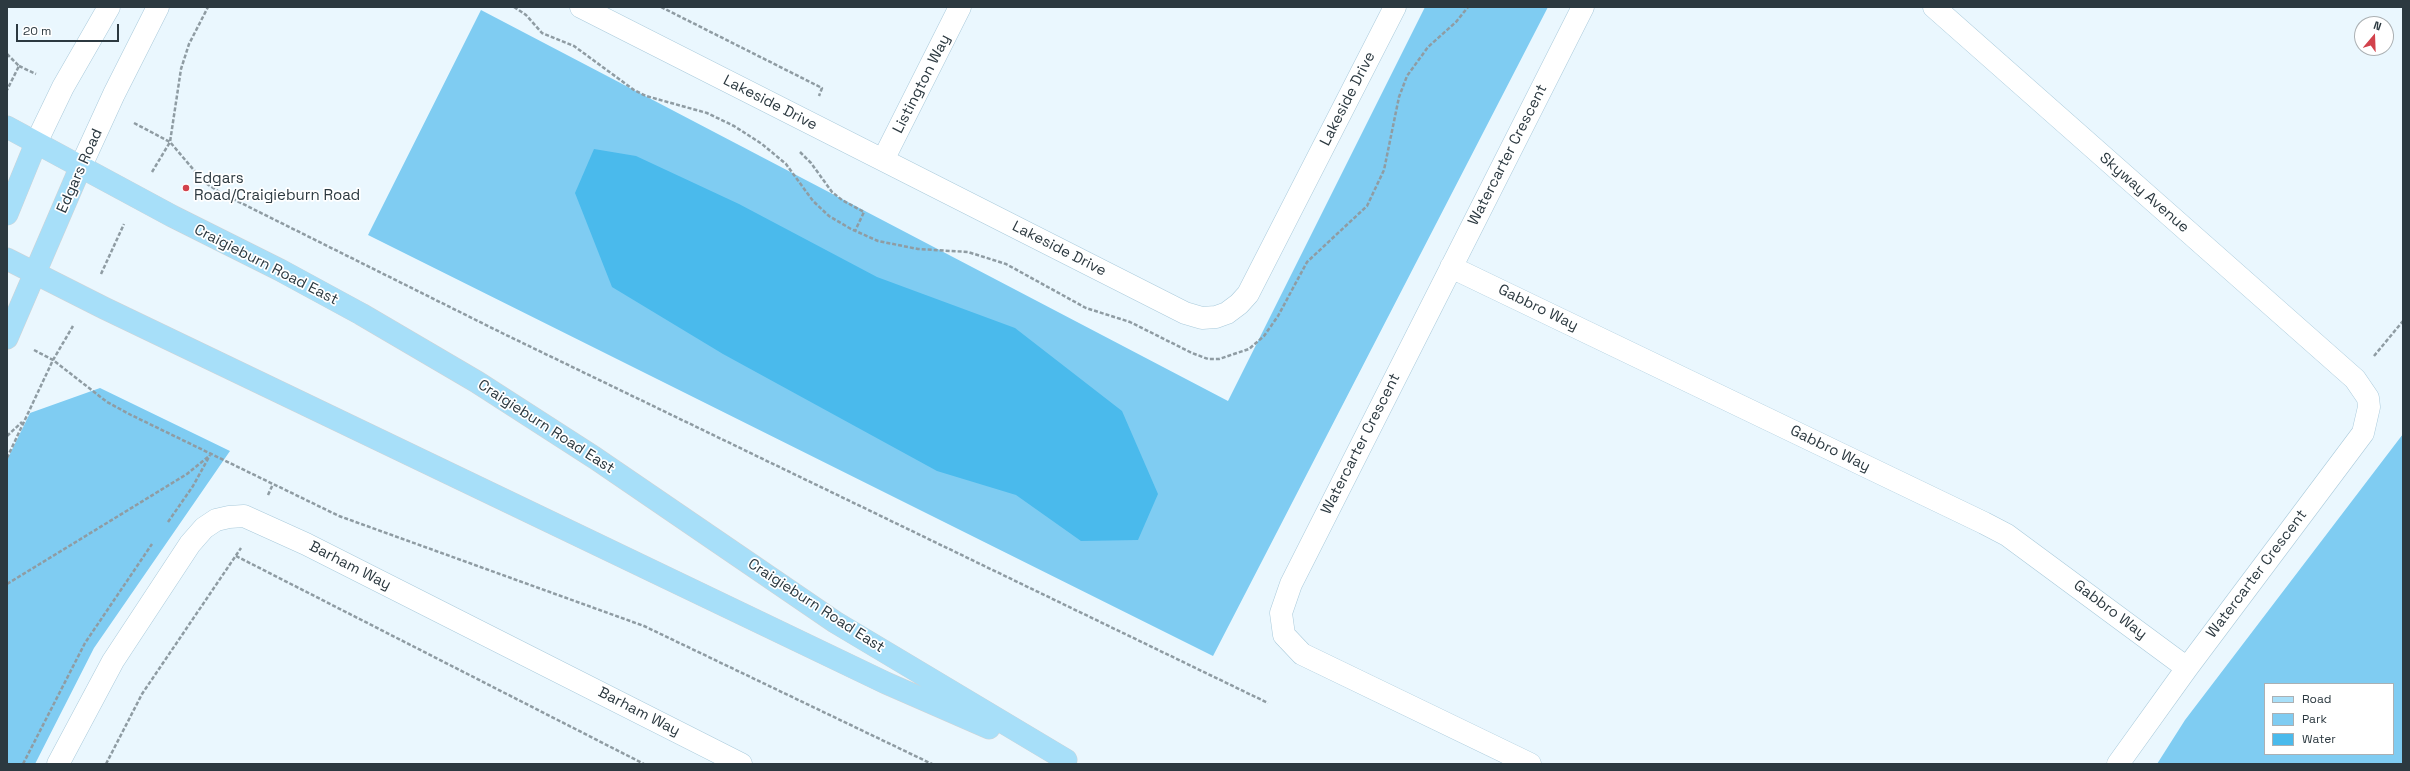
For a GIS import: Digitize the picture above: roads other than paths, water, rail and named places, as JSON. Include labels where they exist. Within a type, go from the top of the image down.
[{"type":"main road","name":"Craigieburn Road East","points":[[7,127],[172,216],[280,270],[477,382],[607,466],[835,622],[1070,762]]},
{"type":"main road","points":[[7,214],[36,143]]},
{"type":"main road","name":"Edgars Road","points":[[7,337],[36,274],[81,166]]},
{"type":"main road","name":"Craigieburn Road East","points":[[7,259],[886,683],[1070,762]]},
{"type":"street","points":[[36,143],[63,87],[109,7]]},
{"type":"street","name":"Edgars Road","points":[[81,166],[114,94],[158,7]]},
{"type":"street","name":"Lakeside Drive","points":[[581,7],[1185,313],[1202,318],[1216,317],[1239,304],[1248,294],[1395,7]]},
{"type":"street","name":"Listington Way","points":[[883,160],[960,7]]},
{"type":"street","name":"Watercarter Crescent","points":[[1530,764],[1302,654],[1284,635],[1281,625],[1281,613],[1288,589],[1583,7]]},
{"type":"street","name":"Skyway Avenue","points":[[1934,7],[2355,379]]},
{"type":"street","name":"Gabbro Way","points":[[1451,267],[2008,535],[2187,668]]},
{"type":"street","name":"Watercarter Crescent","points":[[2118,764],[2187,668],[2363,433],[2368,403],[2364,391],[2355,379]]},
{"type":"street","name":"Barham Way","points":[[58,764],[112,661],[190,544],[204,528],[216,520],[229,516],[244,516],[256,520],[741,764]]},
{"type":"water","points":[[594,149],[636,156],[739,204],[877,277],[1015,328],[1122,411],[1158,494],[1138,540],[1081,541],[1016,495],[937,471],[723,354],[612,287],[575,193]]},
{"type":"place","name":"Edgars Road/Craigieburn Road","points":[[186,188]]}]
